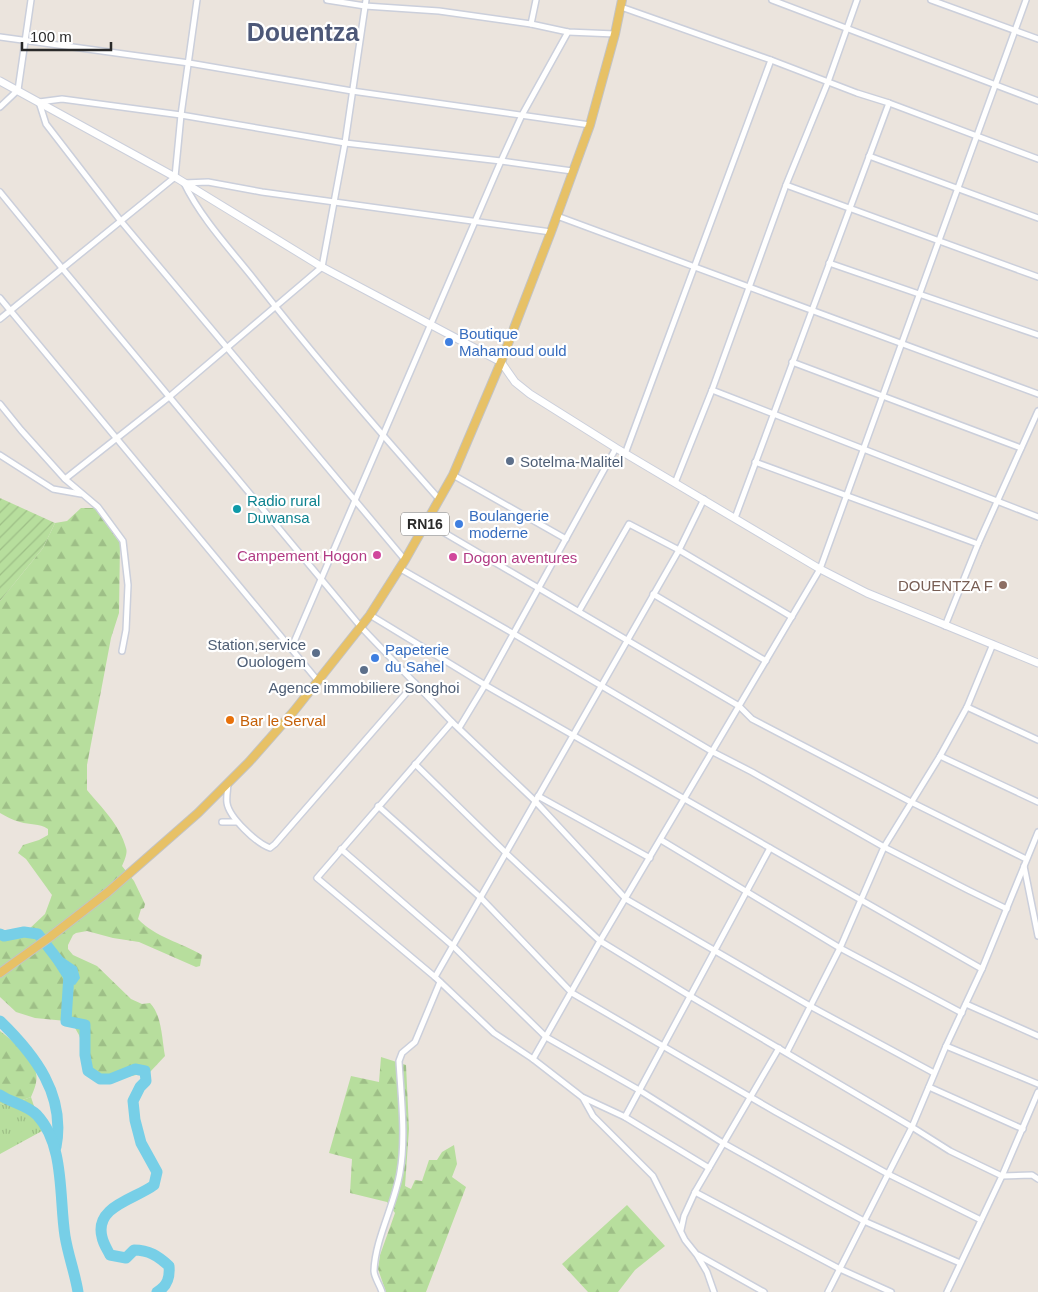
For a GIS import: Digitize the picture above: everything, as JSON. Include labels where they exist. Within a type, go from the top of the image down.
[{"type":"main road","name":"RN16","points":[[0,973],[108,892],[166,842],[249,762],[318,681],[370,615],[453,475],[501,362],[590,125],[622,3]]},
{"type":"main road","points":[[0,81],[175,177],[322,267],[501,362],[515,382],[530,394],[625,454],[820,569],[867,594],[1038,663]]},
{"type":"street","points":[[0,107],[18,90],[31,0]]},
{"type":"street","points":[[0,319],[175,177],[181,115],[198,0]]},
{"type":"street","points":[[327,0],[439,11],[531,24],[568,32],[615,34]]},
{"type":"street","points":[[531,24],[536,0]]},
{"type":"street","points":[[772,0],[1038,101]]},
{"type":"street","points":[[676,483],[712,390],[786,185],[828,82],[857,0]]},
{"type":"street","points":[[931,0],[1038,39]]},
{"type":"street","points":[[533,1059],[600,941],[820,569],[1026,0]]},
{"type":"street","points":[[66,478],[169,397],[322,267],[345,143],[365,3]]},
{"type":"street","points":[[622,3],[856,94],[889,104],[1038,160]]},
{"type":"street","points":[[291,649],[522,114],[568,32]]},
{"type":"street","points":[[0,37],[189,63],[352,91],[590,125]]},
{"type":"street","points":[[625,454],[771,60]]},
{"type":"street","points":[[404,560],[120,220],[46,124],[39,102],[62,99],[181,115],[345,143],[572,171]]},
{"type":"street","points":[[734,518],[889,104]]},
{"type":"street","points":[[869,156],[1038,218]]},
{"type":"street","points":[[439,499],[382,436],[275,307],[194,203],[184,183],[208,182],[334,203],[551,232]]},
{"type":"street","points":[[786,185],[1038,277]]},
{"type":"street","points":[[0,192],[361,627],[452,722],[537,798],[626,899],[810,1006],[934,1073]]},
{"type":"street","points":[[557,216],[1038,394]]},
{"type":"street","points":[[829,263],[1038,335]]},
{"type":"street","points":[[0,298],[318,681]]},
{"type":"street","points":[[792,362],[1021,448]]},
{"type":"street","points":[[712,390],[1038,517]]},
{"type":"street","points":[[0,404],[21,430],[66,478],[98,507],[123,541],[128,585],[126,630],[122,651]]},
{"type":"street","points":[[945,626],[978,544],[1038,411]]},
{"type":"street","points":[[459,728],[514,634],[616,448]]},
{"type":"street","points":[[0,455],[53,489],[82,494]]},
{"type":"street","points":[[755,462],[978,544]]},
{"type":"street","points":[[453,475],[566,539]]},
{"type":"street","points":[[435,977],[679,550],[704,499]]},
{"type":"street","points":[[426,522],[740,706],[752,719],[910,802],[1026,859]]},
{"type":"street","points":[[579,611],[629,524],[679,550],[792,617]]},
{"type":"street","points":[[399,568],[601,685],[712,752],[752,772],[884,847],[1007,909]]},
{"type":"street","points":[[653,594],[766,661]]},
{"type":"street","points":[[370,615],[485,685],[982,969]]},
{"type":"street","points":[[787,1052],[840,948],[884,847],[940,756],[967,707],[993,644]]},
{"type":"street","points":[[228,782],[227,803],[229,811],[237,822],[263,846],[270,848],[415,683]]},
{"type":"street","points":[[967,707],[1038,740]]},
{"type":"street","points":[[452,722],[317,878],[435,977],[494,1033],[533,1059],[582,1097],[625,1117],[709,1168]]},
{"type":"street","points":[[940,756],[1038,802]]},
{"type":"street","points":[[415,764],[600,941],[950,1151],[1002,1176],[1032,1175],[1038,1179]]},
{"type":"street","points":[[537,798],[650,858]]},
{"type":"street","points":[[378,806],[480,897],[572,993],[750,1097],[888,1174],[981,1220]]},
{"type":"street","points":[[222,822],[237,822]]},
{"type":"street","points":[[828,1292],[912,1127],[934,1073],[982,969],[1037,834]]},
{"type":"street","points":[[661,840],[840,948],[962,1013]]},
{"type":"street","points":[[625,1117],[770,848]]},
{"type":"street","points":[[341,849],[453,946],[546,1037],[640,1090],[723,1143],[864,1221],[960,1264]]},
{"type":"street","points":[[1024,865],[1038,936]]},
{"type":"street","points":[[382,1292],[374,1273],[377,1249],[401,1170],[402,1126],[399,1061],[402,1053],[415,1042],[440,982]]},
{"type":"street","points":[[966,1004],[1038,1036]]},
{"type":"street","points":[[946,1046],[1038,1084]]},
{"type":"street","points":[[680,1230],[695,1192],[779,1048]]},
{"type":"street","points":[[929,1087],[1022,1128]]},
{"type":"street","points":[[947,1292],[1002,1176],[1038,1092]]},
{"type":"street","points":[[582,1097],[593,1116],[653,1176],[685,1240],[697,1254],[707,1272],[714,1292]]},
{"type":"street","points":[[695,1192],[840,1269],[891,1292]]},
{"type":"street","points":[[697,1254],[764,1292]]},
{"type":"green space","points":[[0,498],[55,523],[43,548],[0,601]]},
{"type":"green space","points":[[81,508],[95,508],[120,543],[119,613],[111,638],[87,765],[87,790],[110,817],[123,840],[126,848],[126,857],[122,866],[134,881],[145,904],[144,908],[141,909],[138,919],[152,931],[202,955],[200,966],[196,967],[139,942],[87,931],[73,935],[68,949],[73,955],[97,966],[131,999],[142,1004],[150,1003],[157,1014],[161,1028],[165,1056],[150,1072],[99,1083],[90,1068],[75,1028],[66,1021],[35,1018],[16,1012],[0,997],[0,937],[27,931],[45,914],[52,895],[26,859],[18,853],[23,845],[48,835],[48,829],[17,821],[0,813],[0,601],[43,548],[55,523],[67,521]]},
{"type":"green space","points":[[0,1031],[27,1056],[36,1076],[31,1097],[6,1106],[0,1103]]},
{"type":"green space","points":[[381,1057],[406,1065],[409,1129],[405,1186],[411,1189],[415,1180],[422,1181],[429,1160],[437,1160],[442,1152],[454,1145],[457,1164],[452,1177],[466,1187],[426,1292],[386,1292],[378,1269],[380,1255],[395,1213],[387,1202],[350,1193],[352,1159],[329,1153],[351,1076],[379,1082]]},
{"type":"green space","points":[[31,1097],[42,1131],[0,1154],[0,1103],[6,1106]]},
{"type":"green space","points":[[627,1205],[665,1246],[635,1270],[618,1292],[588,1292],[562,1264]]},
{"type":"water","points":[[58,954],[77,967],[80,978],[75,985],[65,981],[51,959]]},
{"type":"waterway","points":[[0,934],[4,936],[24,932],[38,934],[69,974],[66,1021],[85,1025],[85,1055],[88,1071],[100,1079],[110,1079],[135,1069],[145,1071],[146,1081],[140,1087],[133,1101],[135,1120],[141,1143],[157,1172],[154,1185],[110,1211],[104,1218],[101,1226],[104,1244],[110,1255],[126,1258],[134,1250],[144,1251],[149,1252],[169,1266],[168,1281],[157,1292]]},
{"type":"waterway","points":[[0,1021],[25,1048],[45,1077],[52,1093],[56,1110],[58,1128],[56,1147]]},
{"type":"waterway","points":[[0,1095],[37,1115],[46,1127],[52,1141],[57,1156],[65,1236],[78,1292]]},
{"type":"place","name":"Boutique Mahamoud ould","points":[[449,342]]},
{"type":"place","name":"Sotelma-Malitel","points":[[510,461]]},
{"type":"place","name":"Radio rural Duwansa","points":[[237,509]]},
{"type":"place","name":"Boulangerie moderne","points":[[459,524]]},
{"type":"place","name":"Campement Hogon","points":[[377,555]]},
{"type":"place","name":"Dogon aventures","points":[[453,557]]},
{"type":"place","name":"DOUENTZA F","points":[[1003,585]]},
{"type":"place","name":"Station,service Ouologem","points":[[316,653]]},
{"type":"place","name":"Papeterie du Sahel","points":[[375,658]]},
{"type":"place","name":"Agence immobiliere Songhoi","points":[[364,670]]},
{"type":"place","name":"Bar le Serval","points":[[230,720]]},
{"type":"district","name":"Douentza","points":[[303,32]]}]
